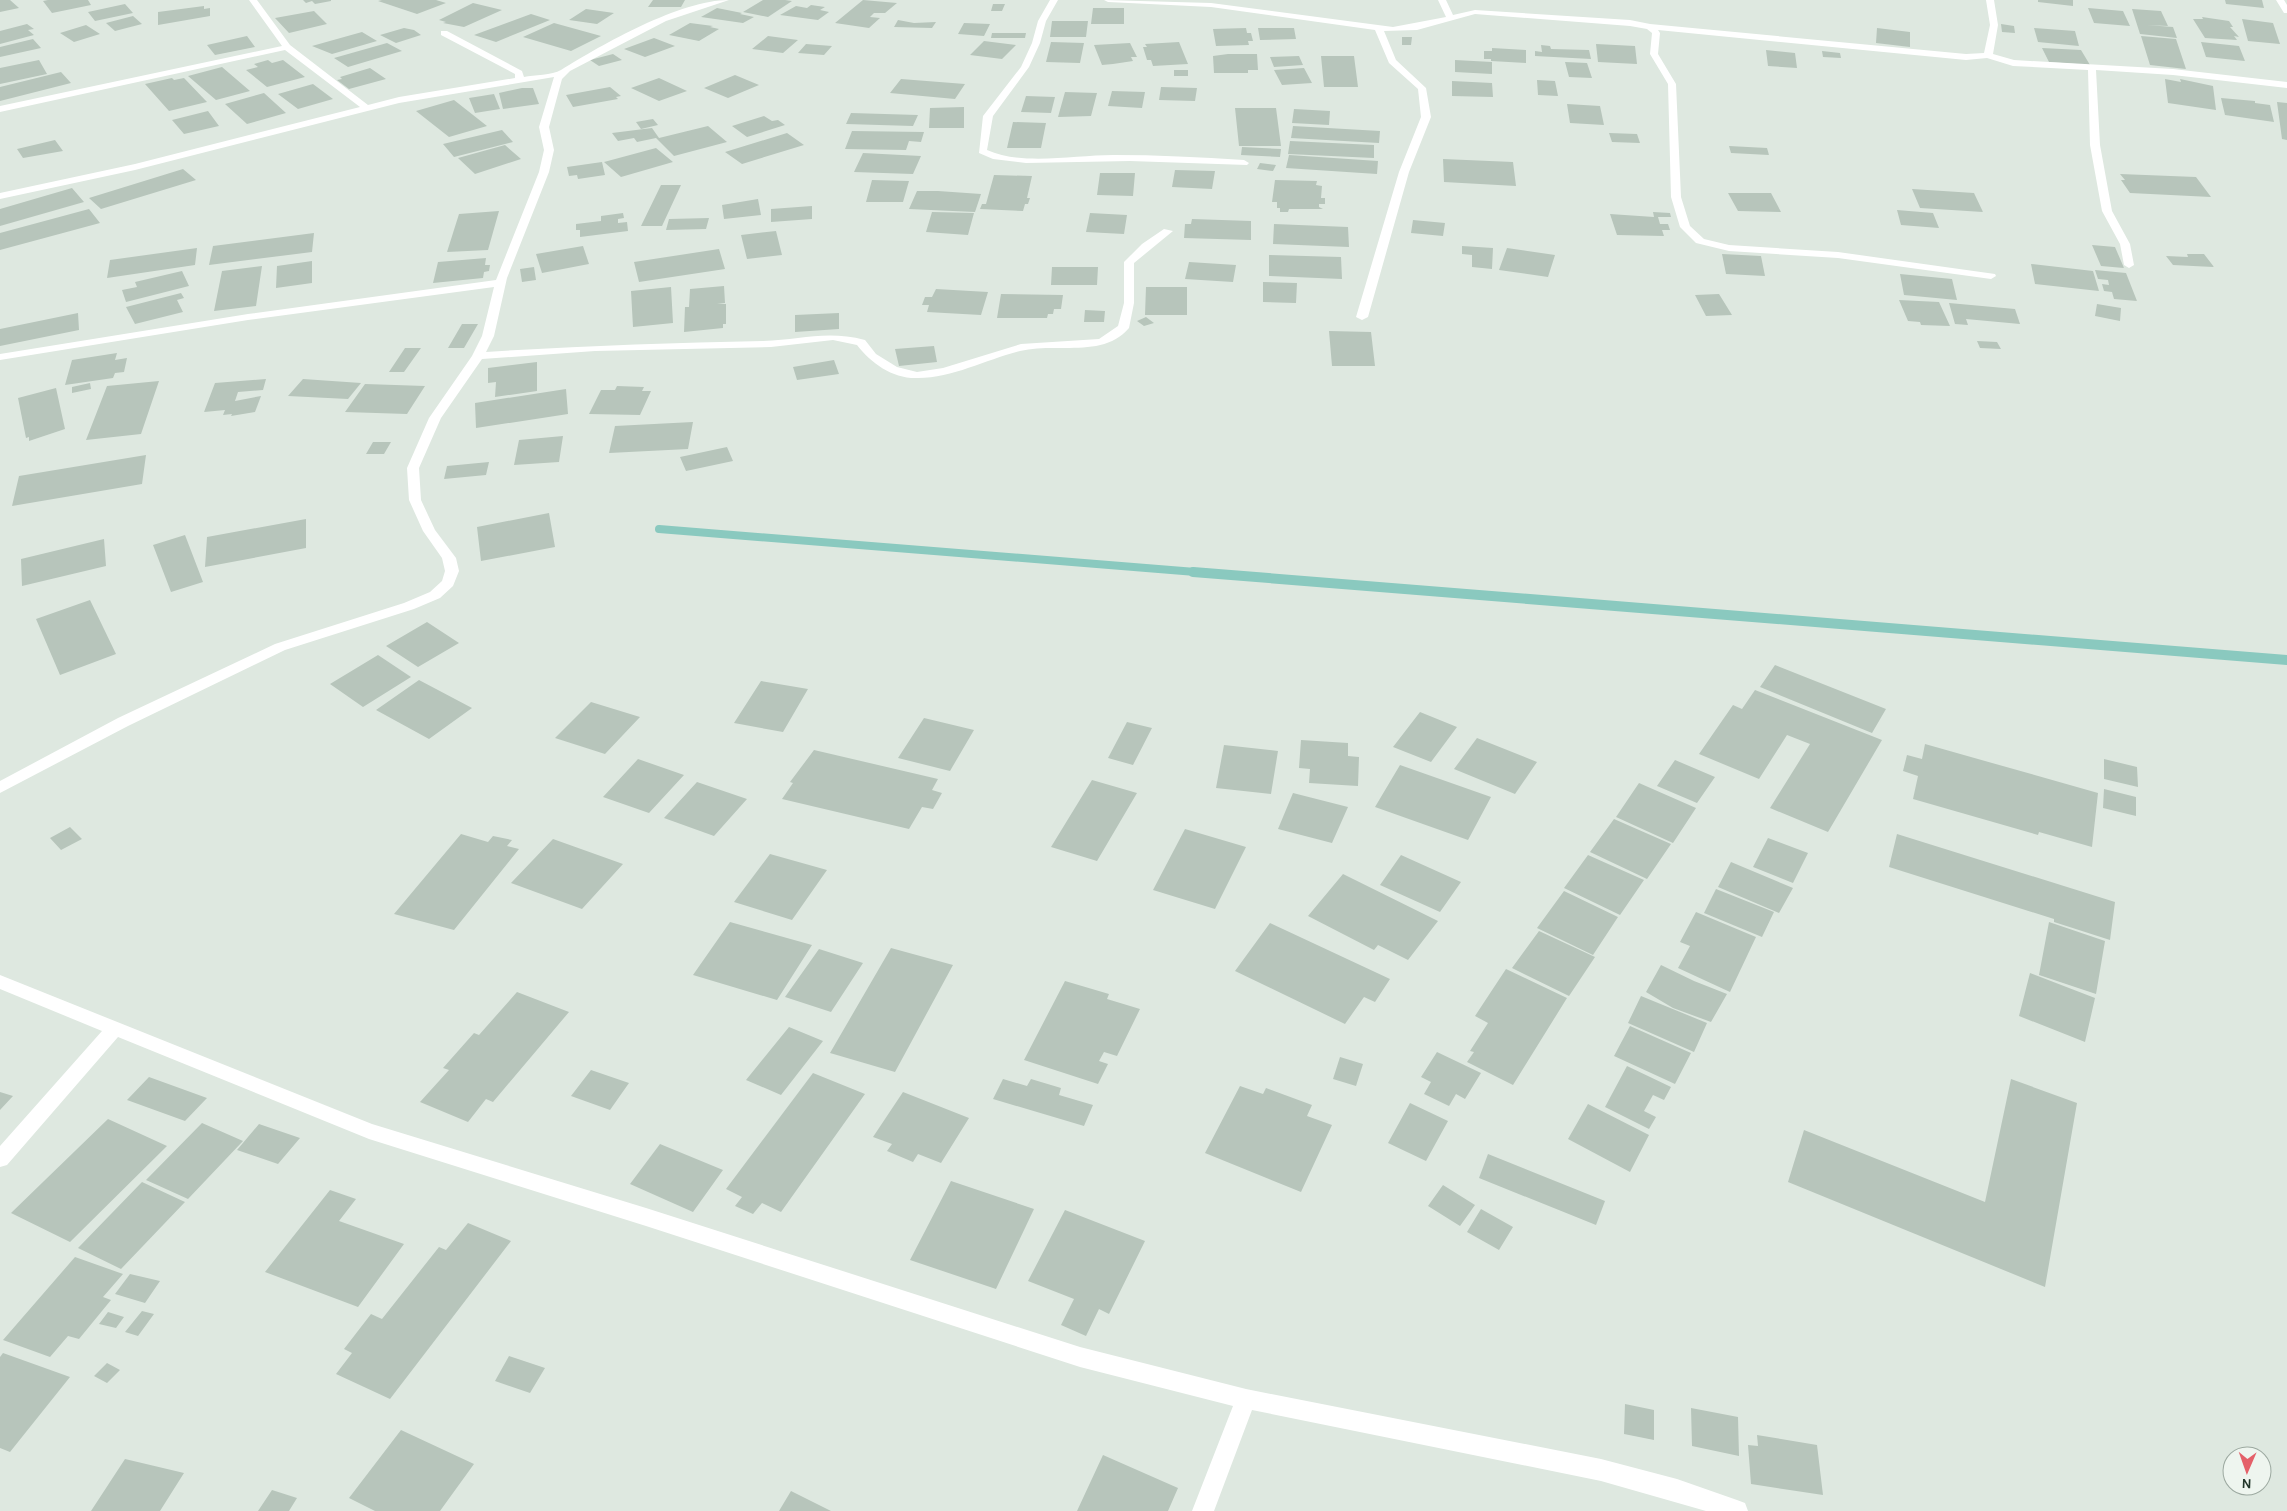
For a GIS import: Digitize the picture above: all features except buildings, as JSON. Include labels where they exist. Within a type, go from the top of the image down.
[{"type":"street","points":[[252,0],[287,47],[365,107]]},
{"type":"street","points":[[0,196],[145,165],[365,107],[560,73],[663,19],[725,0]]},
{"type":"street","points":[[1054,0],[1042,20],[1036,43],[1025,67],[988,116],[982,151],[989,157],[1034,160],[1112,158],[1244,163]]},
{"type":"street","points":[[1108,0],[1220,6],[1379,29],[1406,29],[1450,16],[1488,12],[1630,23],[1650,27],[1930,55],[1966,57],[1988,55],[2013,63],[2092,69],[2173,72],[2287,85]]},
{"type":"street","points":[[1442,0],[1450,16]]},
{"type":"street","points":[[1988,55],[1994,25],[1990,0]]},
{"type":"street","points":[[2280,0],[2287,11]]},
{"type":"street","points":[[1650,27],[1656,33],[1654,54],[1672,84],[1676,197],[1685,227],[1700,241],[1729,248],[1838,255],[1991,276]]},
{"type":"street","points":[[1362,317],[1404,172],[1426,117],[1422,88],[1392,61],[1379,29]]},
{"type":"street","points":[[444,33],[480,54],[514,68],[519,73],[520,81]]},
{"type":"street","points":[[0,109],[287,47]]},
{"type":"street","points":[[2092,69],[2095,145],[2107,211],[2125,244],[2129,264]]},
{"type":"street","points":[[0,788],[123,722],[280,647],[409,606],[435,594],[448,583],[452,571],[449,558],[429,531],[414,500],[413,468],[435,418],[478,356],[488,336],[502,283],[544,172],[549,150],[544,128],[560,73]]},
{"type":"street","points":[[478,356],[595,348],[771,344],[833,337],[861,342],[872,356],[893,370],[917,375],[946,370],[1021,347],[1102,342],[1123,328],[1129,303],[1129,262],[1146,246],[1168,232]]},
{"type":"street","points":[[0,357],[248,317],[502,283]]},
{"type":"street","points":[[0,982],[369,1131],[646,1217],[1080,1357],[1246,1399],[1601,1470],[1677,1490],[1737,1511]]},
{"type":"street","points":[[0,1159],[115,1028]]},
{"type":"street","points":[[1203,1511],[1246,1399]]},
{"type":"waterway","points":[[659,529],[1208,573]]},
{"type":"waterway","points":[[1193,572],[2287,660]]}]
